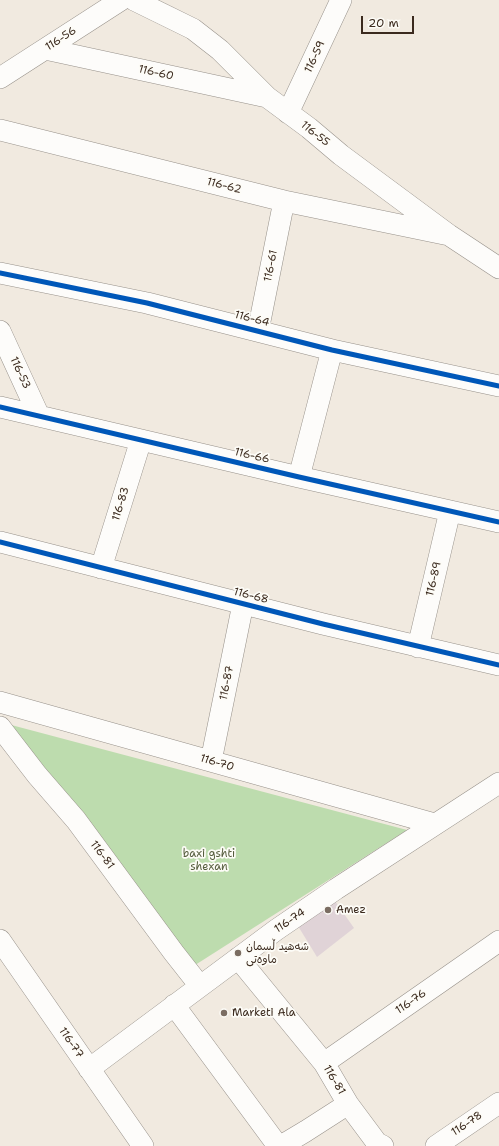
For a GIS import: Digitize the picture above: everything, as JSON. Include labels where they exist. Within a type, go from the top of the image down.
[{"type":"street","name":"116-56","points":[[0,78],[121,0]]},
{"type":"street","name":"116-55","points":[[134,0],[193,29],[220,50],[267,98],[309,128],[341,155],[449,235],[499,268]]},
{"type":"street","name":"116-59","points":[[288,113],[341,0]]},
{"type":"street","name":"116-60","points":[[45,49],[267,98]]},
{"type":"street","name":"116-62","points":[[0,130],[284,201],[449,235]]},
{"type":"street","name":"116-61","points":[[258,331],[284,201]]},
{"type":"street","name":"116-64","points":[[0,273],[147,303],[332,350],[499,386]]},
{"type":"street","name":"116-53","points":[[0,331],[39,416]]},
{"type":"street","points":[[299,477],[332,350]]},
{"type":"street","name":"116-66","points":[[0,406],[299,477],[499,522]]},
{"type":"street","name":"116-83","points":[[101,568],[140,440]]},
{"type":"street","name":"116-89","points":[[418,647],[450,511]]},
{"type":"street","name":"116-68","points":[[0,542],[323,624],[499,665]]},
{"type":"street","name":"116-87","points":[[211,761],[243,604]]},
{"type":"street","name":"116-70","points":[[0,702],[435,824]]},
{"type":"street","name":"116-81","points":[[0,727],[76,820],[200,986]]},
{"type":"street","name":"116-74","points":[[89,1069],[238,958],[336,889],[499,783]]},
{"type":"street","name":"116-76","points":[[324,1063],[499,941]]},
{"type":"street","name":"116-77","points":[[4,953],[143,1146]]},
{"type":"street","name":"116-81","points":[[238,958],[324,1063],[348,1104],[280,1146]]},
{"type":"street","points":[[174,1005],[280,1146]]},
{"type":"street","name":"116-78","points":[[436,1146],[499,1102]]},
{"type":"street","points":[[348,1104],[377,1143],[383,1146]]},
{"type":"green space","name":"baxi gshti shexan","points":[[0,722],[407,830],[192,967]]},
{"type":"building","name":"Amez","points":[[330,894],[354,928],[317,957],[298,926]]},
{"type":"cycle path","points":[[0,273],[147,303],[332,350],[499,386]]},
{"type":"cycle path","points":[[0,407],[499,522]]},
{"type":"cycle path","points":[[0,542],[323,624],[499,665]]},
{"type":"place","name":"Amez","points":[[328,910]]},
{"type":"place","name":"شەھید ڵسمان ماوەتی","points":[[238,953]]},
{"type":"place","name":"Marketi Ala","points":[[224,1013]]}]
